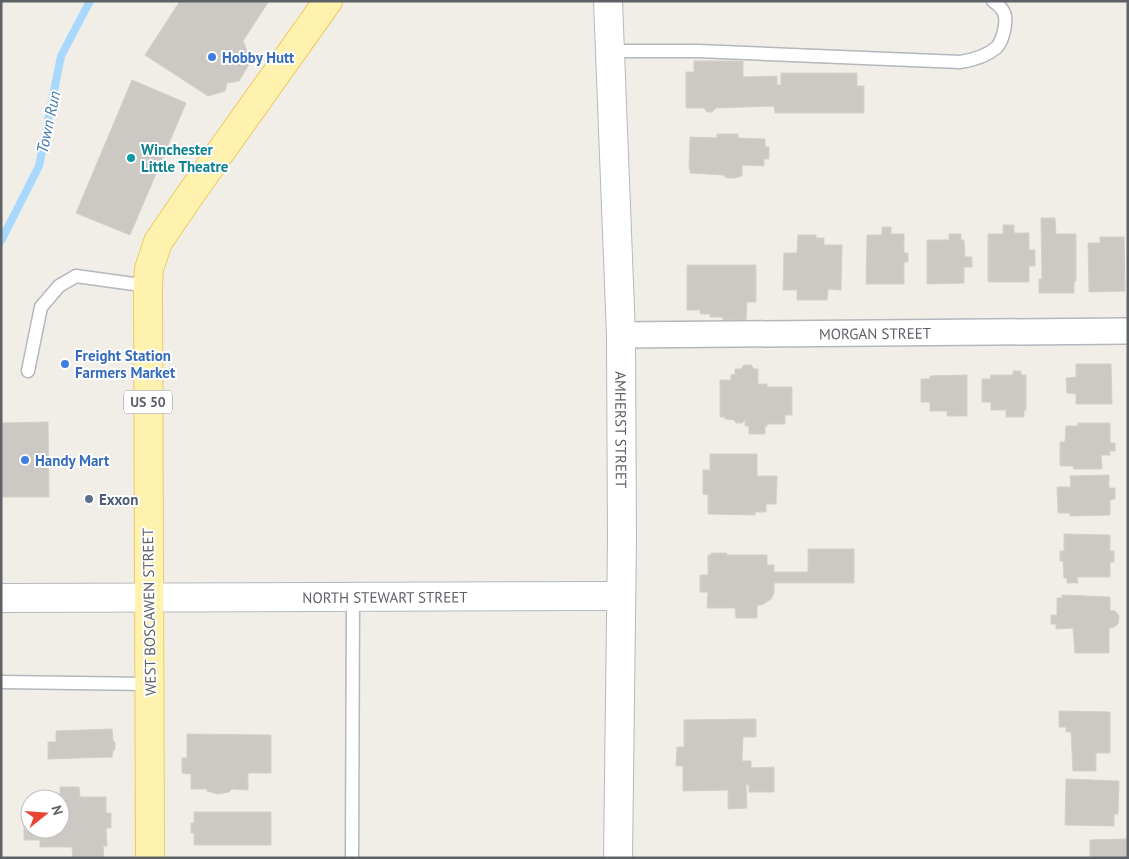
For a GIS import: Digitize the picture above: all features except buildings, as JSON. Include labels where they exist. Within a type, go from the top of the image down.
[{"type":"main road","name":"WEST BOSCAWEN STREET","points":[[150,858],[148,286],[150,269],[158,242],[190,194],[328,1]]},
{"type":"street","name":"AMHERST STREET","points":[[608,1],[621,335],[622,489],[618,858]]},
{"type":"street","name":"MORGAN STREET","points":[[621,335],[1128,331]]},
{"type":"street","name":"NORTH STEWART STREET","points":[[1,598],[620,596]]},
{"type":"lane","points":[[610,51],[698,51],[960,62],[976,59],[995,48],[1002,41],[1006,20],[1001,6],[993,1]]},
{"type":"lane","points":[[28,371],[41,307],[59,286],[76,276],[148,286]]},
{"type":"lane","points":[[352,858],[353,598]]},
{"type":"lane","points":[[1,682],[150,684]]},
{"type":"waterway","name":"Town Run","points":[[1,241],[39,166],[61,56],[90,1]]},
{"type":"place","name":"Hobby Hutt","points":[[212,57]]},
{"type":"place","name":"Winchester Little Theatre","points":[[131,158]]},
{"type":"place","name":"Freight Station Farmers Market","points":[[65,364]]},
{"type":"place","name":"Handy Mart","points":[[25,460]]},
{"type":"place","name":"Exxon","points":[[89,499]]}]
